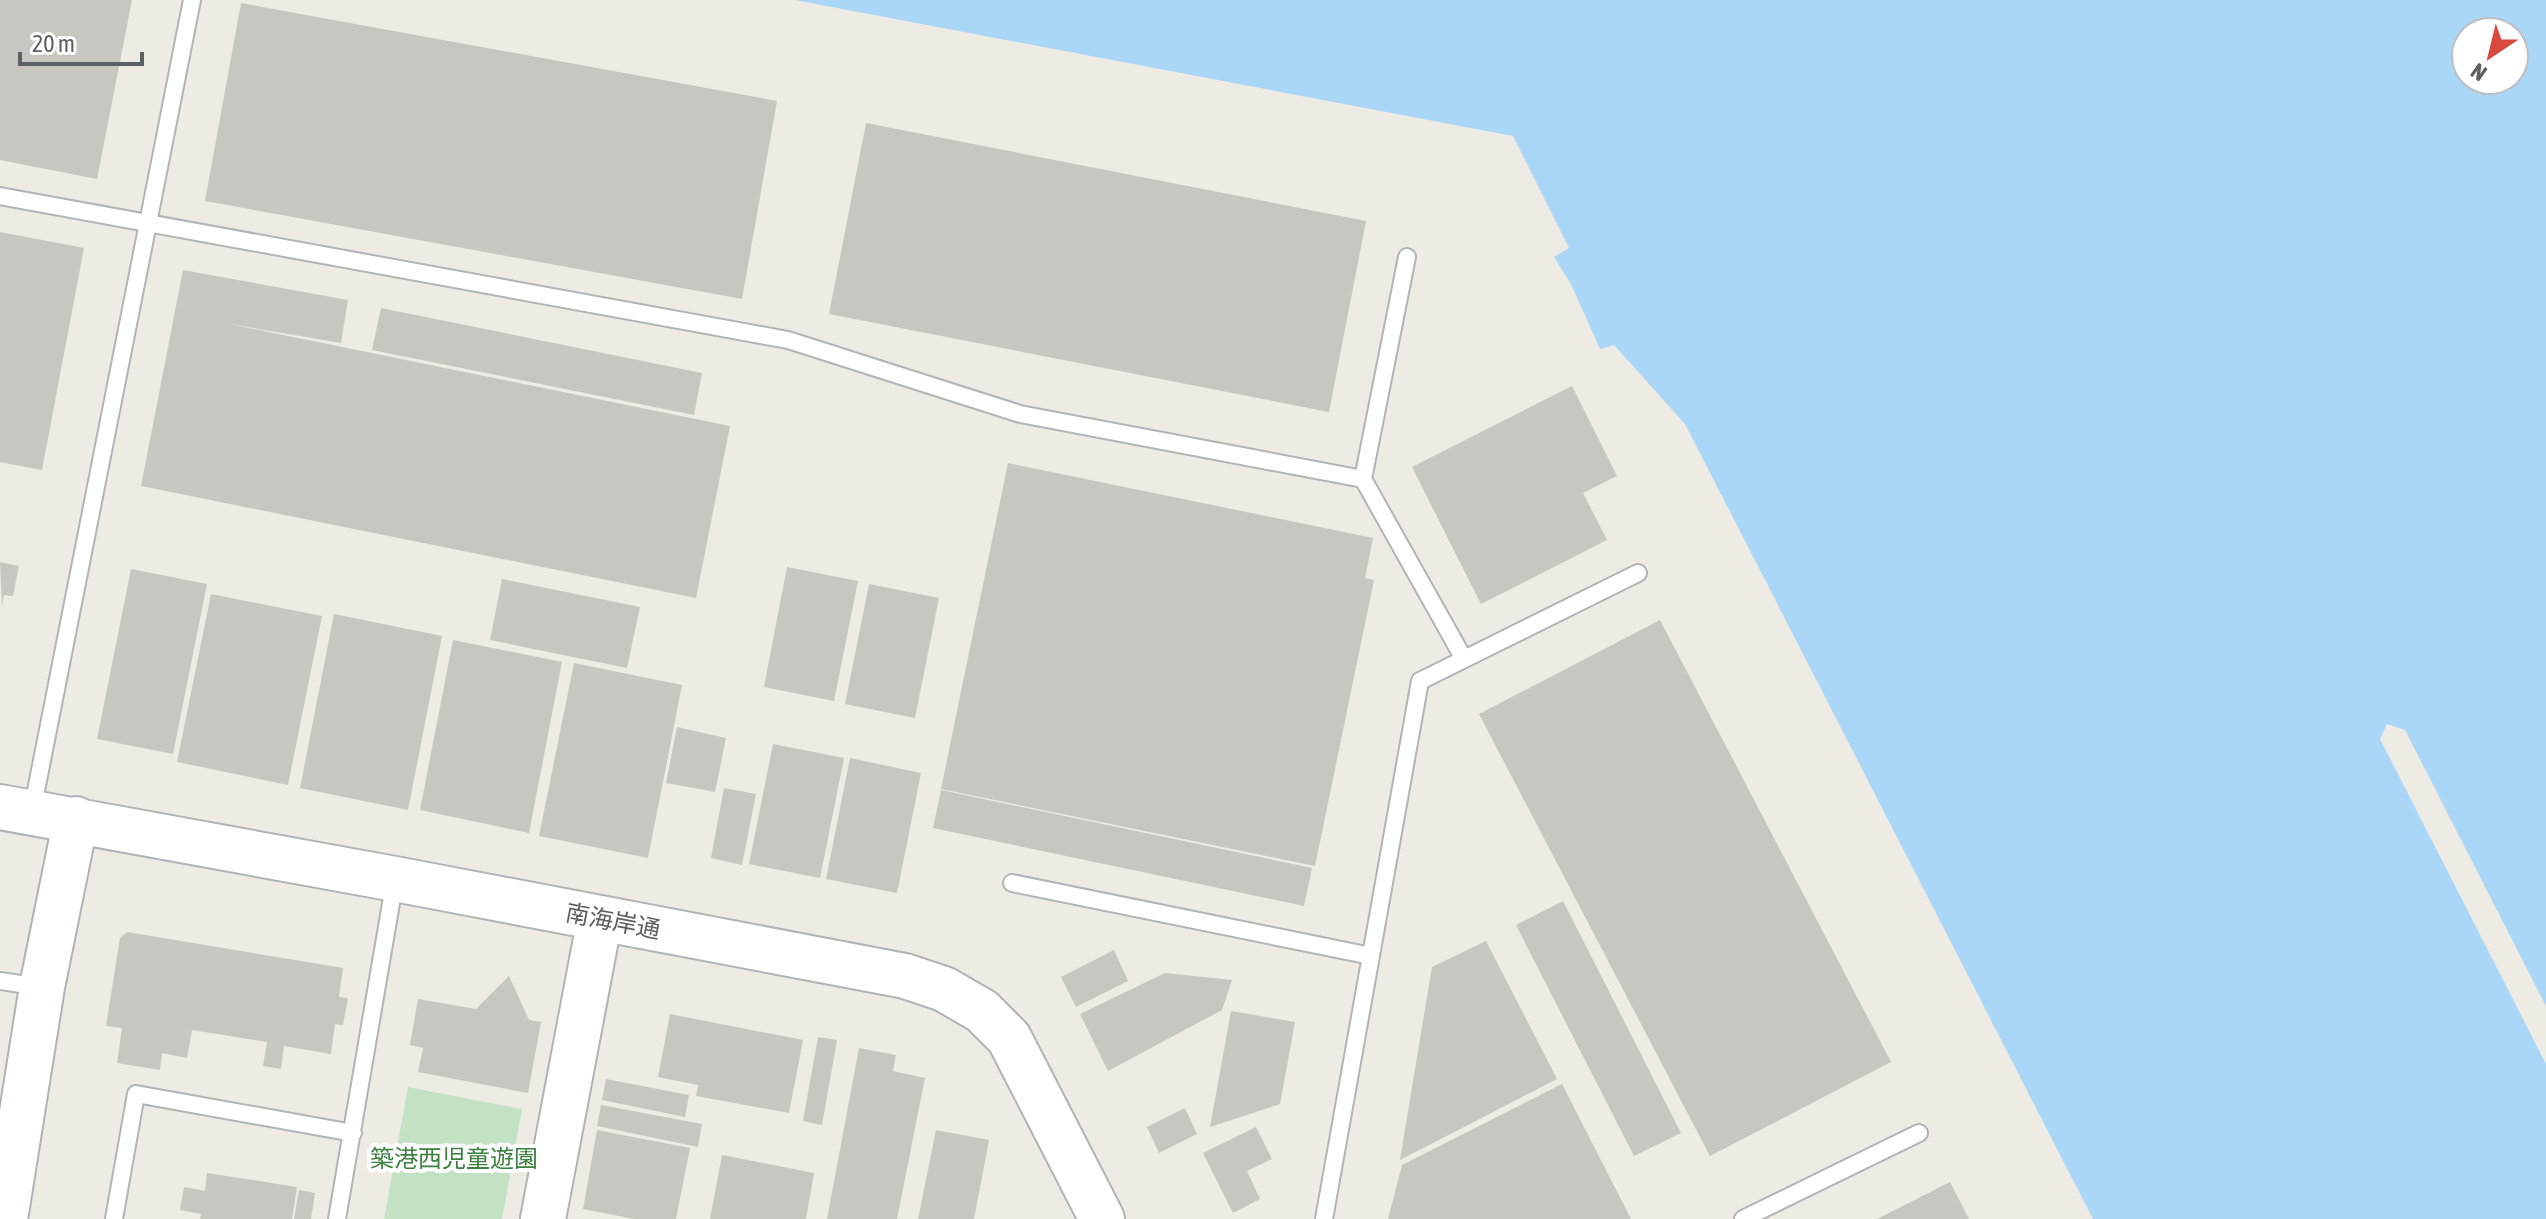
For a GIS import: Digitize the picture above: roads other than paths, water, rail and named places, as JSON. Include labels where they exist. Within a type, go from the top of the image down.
[{"type":"street","name":"南海岸通","points":[[16,810],[905,976],[944,989],[982,1011],[1009,1038],[1102,1219]]},
{"type":"street","points":[[5,1219],[21,984],[76,819]]},
{"type":"street","points":[[543,1219],[600,918]]},
{"type":"lane","points":[[16,810],[148,224],[192,0]]},
{"type":"lane","points":[[0,196],[788,340],[1020,414],[1363,479]]},
{"type":"lane","points":[[1407,257],[1363,479],[1464,659]]},
{"type":"lane","points":[[1324,1219],[1420,681],[1638,573]]},
{"type":"lane","points":[[337,1219],[395,879]]},
{"type":"lane","points":[[1012,883],[1371,956]]},
{"type":"lane","points":[[114,1219],[136,1094],[353,1133]]},
{"type":"lane","points":[[1743,1219],[1919,1133]]},
{"type":"water","points":[[795,0],[2546,0],[2546,1219],[2093,1219],[1685,424],[1614,345],[1600,349],[1571,284],[1554,257],[1569,248],[1513,136]]},
{"type":"park label","name":"築港西児童遊園","points":[[454,1158]]}]
